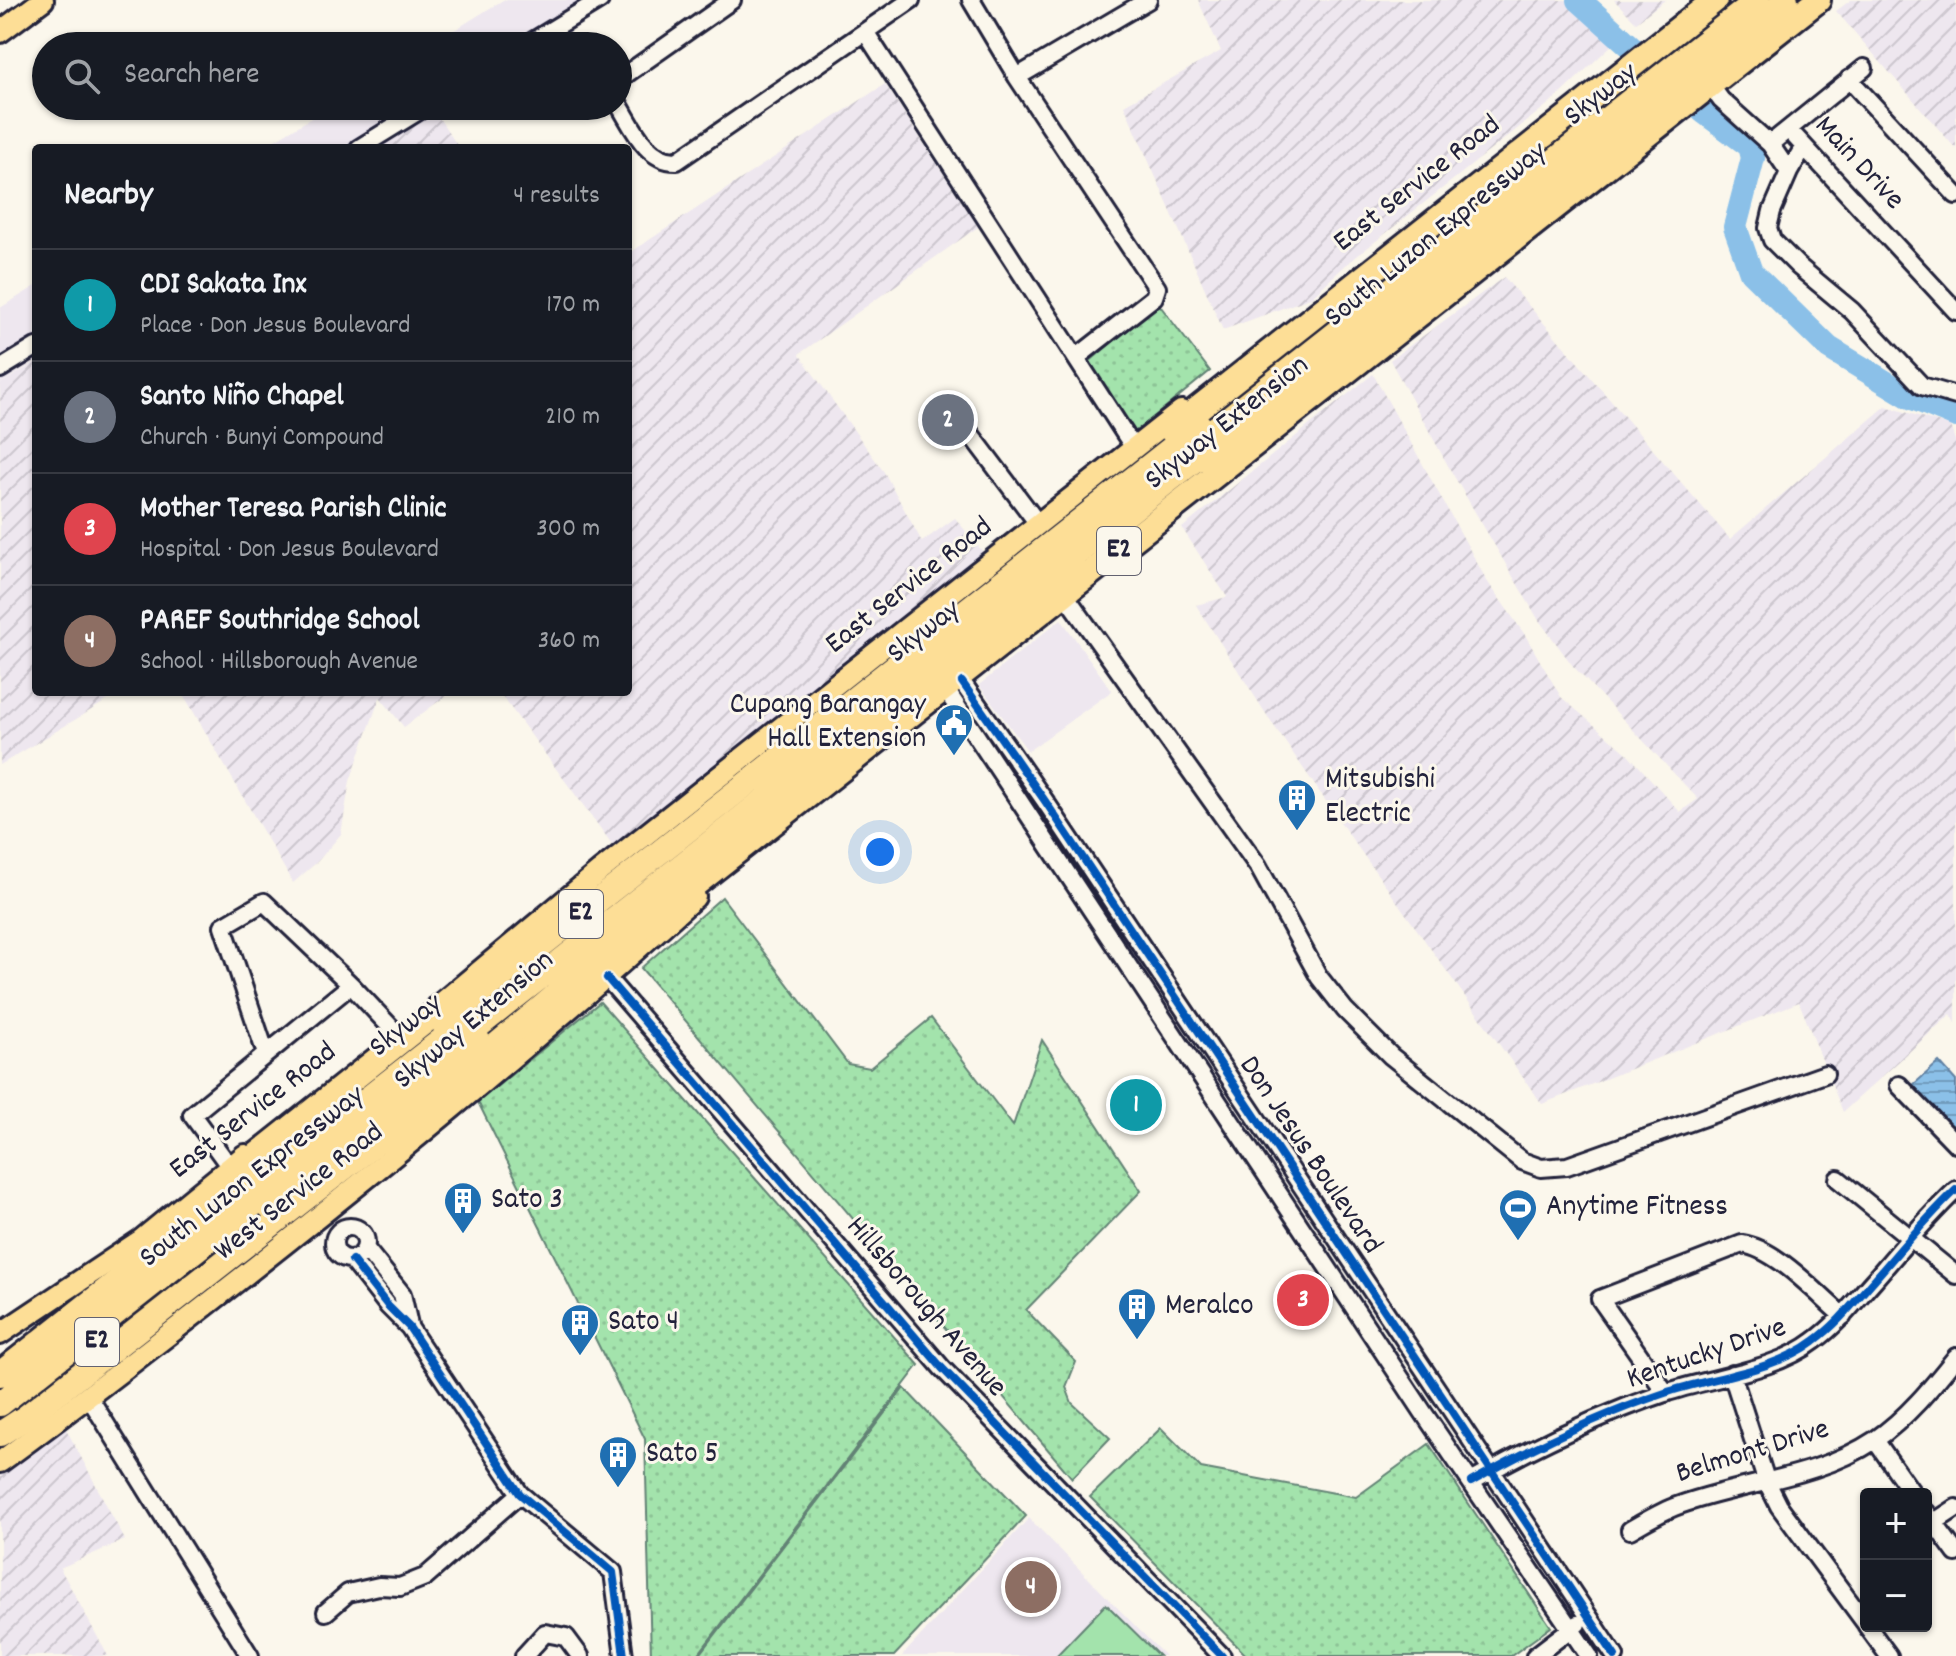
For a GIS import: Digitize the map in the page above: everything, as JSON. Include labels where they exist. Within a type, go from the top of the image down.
[{"type":"highway","name":"Skyway Extension","points":[[0,1360],[1715,0]]},
{"type":"highway","name":"South Luzon Expressway","points":[[0,1374],[1645,60],[1738,0]]},
{"type":"highway","name":"Skyway","points":[[0,1390],[1758,0]]},
{"type":"highway","name":"Skyway","points":[[0,1404],[1776,0]]},
{"type":"highway","name":"South Luzon Expressway","points":[[0,1419],[1680,94],[1786,0]]},
{"type":"highway","name":"Skyway Extension","points":[[0,1434],[26,1417],[423,1106],[590,967],[1818,0]]},
{"type":"main road","points":[[0,32],[43,0]]},
{"type":"main road","name":"East Service Road","points":[[0,1334],[141,1240],[1134,448],[1645,60],[1703,0]]},
{"type":"main road","name":"West Service Road","points":[[0,1462],[89,1397],[446,1115],[607,978],[722,873],[1068,599],[1680,94],[1708,93],[1826,0]]},
{"type":"street","points":[[548,32],[600,0]]},
{"type":"street","points":[[632,70],[732,0]]},
{"type":"street","points":[[629,120],[649,151],[667,162],[677,161],[911,0]]},
{"type":"street","points":[[971,0],[1017,77],[1157,288],[1154,297],[1076,358]]},
{"type":"street","points":[[1017,77],[1148,0]]},
{"type":"street","points":[[866,33],[1134,448]]},
{"type":"street","points":[[1789,130],[1864,68]]},
{"type":"street","points":[[1849,79],[1956,195]]},
{"type":"street","name":"Main Drive","points":[[1708,93],[1721,100],[1770,144],[1789,130],[1956,311]]},
{"type":"street","points":[[365,144],[404,120]]},
{"type":"street","points":[[1770,144],[1789,172]]},
{"type":"street","points":[[1803,148],[1772,211],[1768,228],[1772,240],[1852,311],[1922,386],[1956,396]]},
{"type":"street","points":[[0,369],[32,349]]},
{"type":"street","points":[[960,420],[1039,525]]},
{"type":"street","points":[[1068,599],[1258,866],[1319,977],[1345,1010],[1391,1056],[1522,1161],[1541,1168],[1567,1166],[1825,1074]]},
{"type":"street","name":"Don Jesus Boulevard","points":[[955,688],[1132,932],[1615,1656]]},
{"type":"street","name":"Don Jesus Boulevard","points":[[955,688],[1114,943],[1589,1656]]},
{"type":"street","points":[[266,1054],[223,926],[264,902],[399,1036]]},
{"type":"street","points":[[1114,943],[1132,932]]},
{"type":"street","name":"Hillsborough Avenue","points":[[607,978],[942,1368],[1222,1656]]},
{"type":"street","points":[[230,1167],[192,1115],[351,985]]},
{"type":"street","points":[[1899,1085],[1956,1144]]},
{"type":"street","points":[[1838,1179],[1956,1275]]},
{"type":"street","name":"Kentucky Drive","points":[[1471,1482],[1567,1432],[1666,1393],[1790,1356],[1814,1342],[1843,1316],[1956,1190]]},
{"type":"street","points":[[324,1213],[339,1231]]},
{"type":"street","points":[[409,1327],[402,1294],[368,1252],[366,1238],[359,1230],[349,1227],[339,1231],[334,1238],[334,1247],[339,1255],[352,1260],[409,1327],[520,1494],[613,1572],[624,1656]]},
{"type":"street","points":[[1666,1393],[1600,1299],[1742,1244],[1756,1246],[1772,1256],[1843,1316]]},
{"type":"street","points":[[352,1260],[368,1252]]},
{"type":"street","name":"Belmont Drive","points":[[1630,1530],[1672,1507],[1766,1480],[1794,1476],[1828,1464],[1875,1440],[1905,1415],[1956,1357]]},
{"type":"street","points":[[1732,1374],[1766,1480],[1779,1506],[1860,1616]]},
{"type":"street","points":[[89,1397],[250,1656]]},
{"type":"street","points":[[1875,1440],[1909,1488]]},
{"type":"street","points":[[326,1612],[348,1593],[379,1586],[400,1587],[425,1577],[520,1494]]},
{"type":"street","points":[[1932,1517],[1956,1508]]},
{"type":"street","points":[[1932,1521],[1956,1553]]},
{"type":"street","points":[[1533,1575],[1553,1562]]},
{"type":"street","points":[[1535,1656],[1588,1615]]},
{"type":"street","points":[[1872,1632],[1889,1656]]},
{"type":"street","points":[[524,1656],[545,1633],[566,1637],[580,1656]]},
{"type":"shaded area","points":[[503,0],[609,0],[558,32],[452,32]]},
{"type":"shaded area","points":[[1198,0],[1580,0],[1617,40],[1556,98],[1347,264],[1310,298],[1223,330],[1124,105],[1221,51]]},
{"type":"shaded area","points":[[1614,0],[1665,0],[1636,22]]},
{"type":"shaded area","points":[[1851,0],[1956,0],[1956,149],[1836,11]]},
{"type":"shaded area","points":[[885,84],[978,227],[799,354],[884,472],[922,542],[955,518],[984,553],[615,848],[502,696],[632,696],[632,251]]},
{"type":"shaded area","points":[[308,120],[421,120],[383,144],[269,144]]},
{"type":"shaded area","points":[[422,120],[440,120],[456,144],[383,144]]},
{"type":"shaded area","points":[[1504,277],[1730,539],[1886,406],[1950,426],[1956,443],[1956,1023],[1951,1014],[1843,1112],[1799,1002],[1542,1104],[1352,839],[1196,605],[1227,597],[1182,528],[1373,374],[1487,581],[1525,635],[1561,697],[1627,753],[1680,812],[1698,799],[1573,666],[1538,619],[1390,360]]},
{"type":"shaded area","points":[[32,288],[32,364],[0,384],[0,308]]},
{"type":"shaded area","points":[[32,364],[32,696],[114,696],[0,765],[0,384]]},
{"type":"shaded area","points":[[1061,619],[1112,691],[1028,751],[979,685]]},
{"type":"shaded area","points":[[184,696],[446,696],[404,727],[380,697],[350,781],[341,834],[318,861],[293,883]]},
{"type":"shaded area","points":[[64,1425],[125,1540],[60,1568],[108,1656],[0,1656],[0,1473]]},
{"type":"shaded area","points":[[1029,1518],[1165,1656],[902,1656]]},
{"type":"green space","points":[[1158,303],[1210,371],[1135,432],[1089,362]]},
{"type":"green space","points":[[722,897],[848,1064],[870,1068],[931,1018],[1013,1126],[1042,1040],[1141,1191],[1026,1310],[1076,1362],[1066,1387],[1072,1403],[1110,1438],[1072,1478],[641,968]]},
{"type":"green space","points":[[600,1002],[919,1365],[697,1656],[651,1656],[645,1439],[478,1102]]},
{"type":"green space","points":[[904,1388],[1026,1516],[894,1656],[699,1656]]},
{"type":"green space","points":[[1161,1428],[1201,1468],[1356,1497],[1429,1444],[1551,1627],[1511,1656],[1247,1656],[1090,1497]]},
{"type":"green space","points":[[1106,1604],[1159,1656],[1056,1656]]},
{"type":"water","points":[[1939,1062],[1956,1081],[1956,1132],[1913,1085]]},
{"type":"waterway","points":[[1579,0],[1704,112],[1750,146],[1753,158],[1735,227],[1751,272],[1829,348],[1910,397],[1956,416]]},
{"type":"cycle path","points":[[962,682],[1045,801],[1615,1656]]},
{"type":"cycle path","points":[[607,978],[942,1368],[1222,1656]]},
{"type":"cycle path","points":[[1471,1482],[1590,1422],[1665,1393],[1762,1366],[1798,1351],[1839,1320],[1956,1190]]},
{"type":"cycle path","points":[[352,1260],[409,1327],[520,1494],[613,1572],[624,1656]]},
{"type":"place","name":"Santo Niño Chapel","points":[[948,420]]},
{"type":"place","name":"Cupang Barangay Hall Extension","points":[[954,757]]},
{"type":"place","name":"Mitsubishi Electric","points":[[1297,832]]},
{"type":"place","name":"CDI Sakata Inx","points":[[1136,1105]]},
{"type":"place","name":"Sato 3","points":[[463,1235]]},
{"type":"place","name":"Anytime Fitness","points":[[1518,1242]]},
{"type":"place","name":"Mother Teresa Parish Clinic","points":[[1303,1300]]},
{"type":"place","name":"Meralco","points":[[1137,1341]]},
{"type":"place","name":"Sato 4","points":[[580,1357]]},
{"type":"place","name":"Sato 5","points":[[618,1489]]},
{"type":"place","name":"PAREF Southridge School","points":[[1031,1587]]}]
